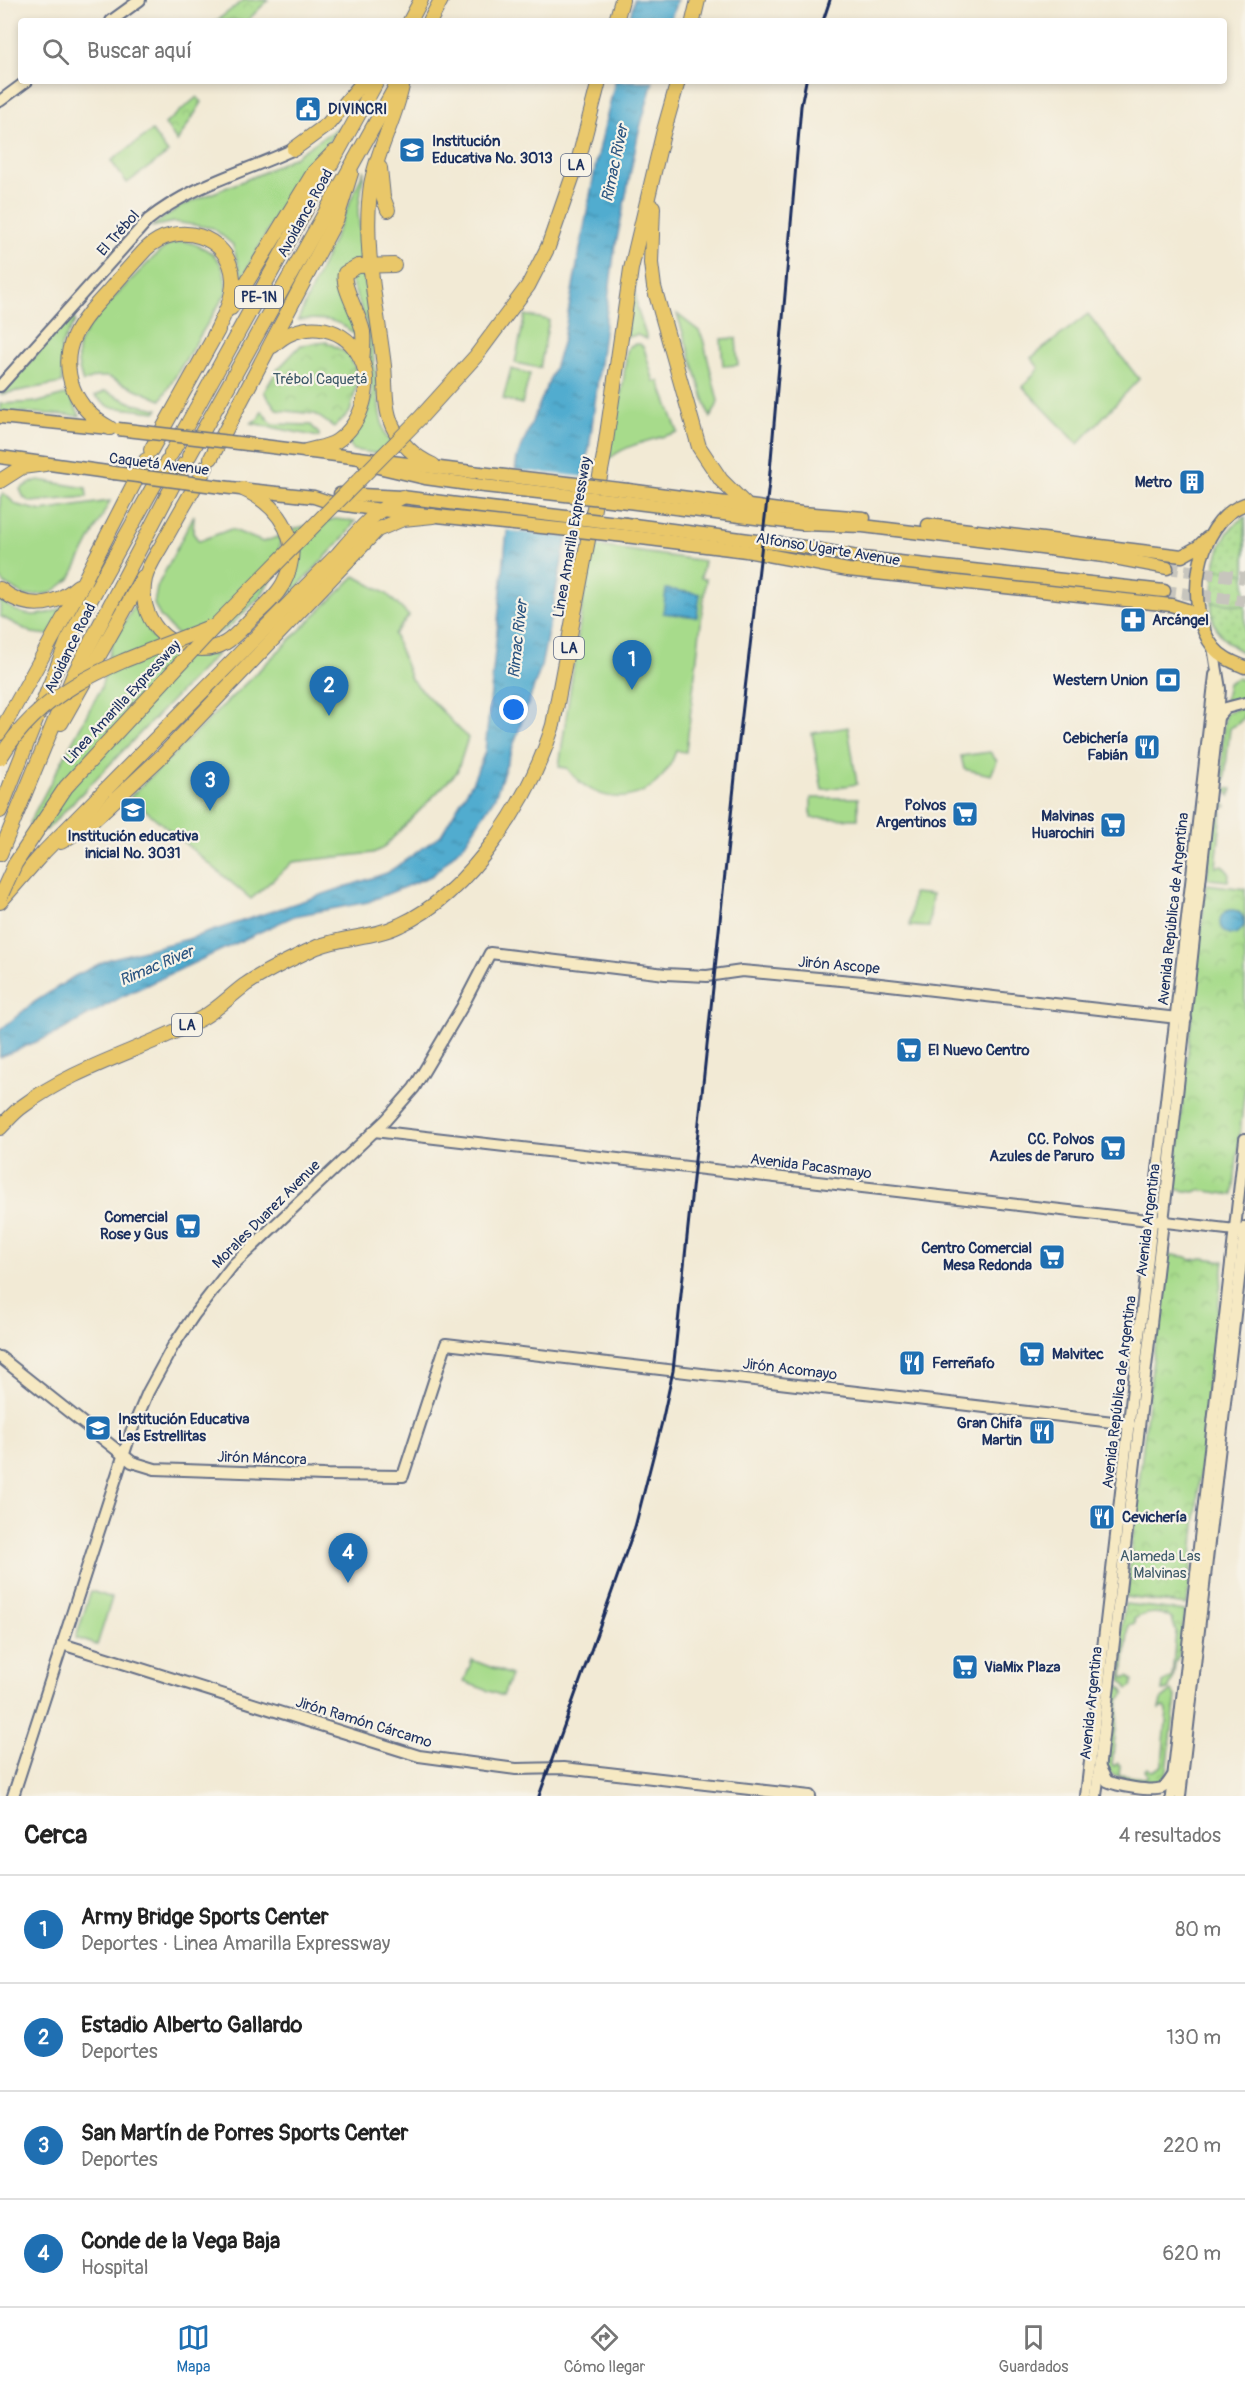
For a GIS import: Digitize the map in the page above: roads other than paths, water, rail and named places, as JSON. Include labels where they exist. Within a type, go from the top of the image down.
[{"type":"highway","points":[[412,18],[421,0]]},
{"type":"highway","points":[[432,18],[441,0]]},
{"type":"highway","points":[[617,18],[622,0]]},
{"type":"highway","points":[[694,18],[698,0]]},
{"type":"highway","points":[[294,149],[328,124],[361,84]]},
{"type":"highway","name":"Avoidance Road","points":[[0,811],[67,642],[375,84]]},
{"type":"highway","name":"Avoidance Road","points":[[0,854],[86,649],[187,460],[355,157],[399,84]]},
{"type":"highway","points":[[401,84],[400,100],[379,152],[369,200],[371,265],[390,419],[404,445],[417,458],[433,465]]},
{"type":"highway","name":"Linea Amarilla Expressway","points":[[0,897],[15,864],[66,787],[215,626],[421,417],[476,356],[528,286],[548,247],[579,158],[598,84]]},
{"type":"highway","name":"Linea Amarilla Expressway","points":[[0,1128],[22,1106],[61,1083],[203,1018],[252,981],[302,955],[320,946],[377,934],[417,917],[443,898],[464,877],[509,820],[544,757],[553,725],[604,455],[631,269],[677,84]]},
{"type":"highway","points":[[663,134],[663,153],[652,219],[651,263],[654,287],[699,447],[721,480],[745,504]]},
{"type":"highway","points":[[0,733],[84,581],[148,455],[214,336],[314,172],[346,140]]},
{"type":"highway","points":[[379,152],[381,184],[388,210]]},
{"type":"highway","points":[[36,767],[209,463],[267,355],[337,218],[355,157]]},
{"type":"highway","points":[[114,428],[88,412],[74,389],[68,360],[72,340],[80,322],[146,249],[158,240],[172,234],[195,234],[209,240],[226,257],[232,272],[233,287],[214,336]]},
{"type":"highway","points":[[306,451],[335,442],[350,429],[359,416],[366,389],[362,361],[363,332],[357,309],[343,280],[345,273],[351,269],[371,265],[394,265]]},
{"type":"highway","points":[[267,355],[285,336],[302,329],[319,328],[335,333],[348,341],[362,361]]},
{"type":"highway","points":[[0,481],[22,467],[45,464]]},
{"type":"highway","points":[[153,560],[147,573],[144,596],[147,612],[155,627],[168,639],[184,646],[201,649],[226,642],[277,593],[286,578],[290,561],[290,543],[282,520],[265,500],[243,489]]},
{"type":"highway","points":[[0,902],[44,852],[338,554],[362,526],[381,510],[402,497]]},
{"type":"highway","points":[[44,852],[86,827],[121,796],[201,717],[377,530],[403,519],[433,516]]},
{"type":"highway","points":[[0,589],[22,602],[46,604],[69,595],[84,581]]},
{"type":"highway","points":[[67,642],[84,581]]},
{"type":"highway","points":[[0,758],[38,709],[71,686],[88,676],[215,626]]},
{"type":"highway","points":[[0,1117],[22,1106]]},
{"type":"main road","name":"Caquetá Avenue","points":[[0,417],[306,451],[416,476],[478,479]]},
{"type":"main road","name":"Caquetá Avenue","points":[[328,455],[433,465],[478,479]]},
{"type":"main road","name":"Caquetá Avenue","points":[[0,457],[314,497],[332,503],[381,510],[475,520]]},
{"type":"main road","name":"Alfonso Ugarte Avenue","points":[[478,479],[628,496],[745,504],[813,514],[978,530],[1182,556],[1198,548],[1207,538]]},
{"type":"main road","name":"Caquetá Avenue","points":[[314,497],[340,494],[402,497],[473,506]]},
{"type":"main road","name":"Alfonso Ugarte Avenue","points":[[628,496],[804,524],[863,526],[982,540],[1104,556],[1167,568]]},
{"type":"main road","points":[[1245,504],[1220,520],[1207,538],[1202,553],[1198,583],[1199,610],[1213,647],[1230,661],[1245,667]]},
{"type":"main road","name":"Alfonso Ugarte Avenue","points":[[473,506],[626,530],[848,570],[1171,605],[1187,610],[1204,628]]},
{"type":"main road","points":[[813,514],[832,525],[842,520],[864,518]]},
{"type":"main road","name":"Alfonso Ugarte Avenue","points":[[475,520],[626,530],[813,548],[863,558],[1164,591]]},
{"type":"street","points":[[115,18],[140,0]]},
{"type":"street","points":[[0,101],[23,84]]},
{"type":"street","name":"El Trébol","points":[[0,386],[148,220],[168,204],[195,190],[294,149]]},
{"type":"street","points":[[1181,1019],[1221,689],[1213,647]]},
{"type":"street","name":"Avenida República de Argentina","points":[[1086,1796],[1130,1424],[1158,1221],[1181,1019],[1211,698],[1217,669]]},
{"type":"street","points":[[1218,717],[1226,708],[1245,703]]},
{"type":"street","name":"Jirón Ascope","points":[[490,953],[665,974],[707,976],[742,971],[873,983],[1181,1019]]},
{"type":"street","name":"Morales Duarez Avenue","points":[[13,1796],[138,1412],[160,1369],[184,1330],[221,1280],[248,1249],[374,1131],[414,1088],[462,1007],[490,953]]},
{"type":"street","name":"Avenida Pacasmayo","points":[[374,1131],[948,1198],[1241,1229]]},
{"type":"street","points":[[1180,1796],[1241,1229],[1245,1139]]},
{"type":"street","name":"Avenida Argentina","points":[[1096,1796],[1158,1221]]},
{"type":"street","points":[[1171,1796],[1241,1229]]},
{"type":"street","name":"Jirón Acomayo","points":[[403,1476],[446,1344],[1130,1424]]},
{"type":"street","name":"Jirón Máncora","points":[[0,1357],[123,1456],[140,1466],[155,1469],[324,1476],[403,1476]]},
{"type":"street","name":"Jirón Ramón Cárcamo","points":[[62,1644],[419,1756],[516,1769],[556,1768],[600,1772],[810,1796]]},
{"type":"street","points":[[1100,1764],[1107,1781],[1117,1785],[1158,1789],[1167,1785],[1173,1775]]},
{"type":"water","points":[[634,0],[677,0],[671,18],[630,18]]},
{"type":"water","name":"Rimac River","points":[[614,84],[652,84],[638,135],[614,254],[589,449],[564,550],[541,667],[495,797],[465,843],[433,875],[368,902],[294,916],[121,997],[57,1033],[0,1057],[0,1030],[33,1003],[75,976],[109,959],[188,939],[387,873],[441,835],[472,783],[485,752],[506,540],[517,458],[554,369],[563,340],[596,164]]},
{"type":"water","points":[[666,589],[700,594],[697,617],[663,613]]},
{"type":"water","points":[[1232,910],[1237,911],[1243,917],[1243,927],[1237,933],[1232,934],[1227,933],[1221,927],[1220,922],[1221,917],[1227,911]]},
{"type":"tunnel","points":[[1167,568],[1245,578]]},
{"type":"tunnel","points":[[1164,591],[1245,601]]},
{"type":"railway","points":[[824,18],[830,0]]},
{"type":"railway","points":[[539,1796],[635,1527],[673,1371],[737,758],[769,483],[801,106],[805,84]]},
{"type":"place","name":"DIVINCRI","points":[[308,109]]},
{"type":"place","name":"Institución Educativa No. 3013","points":[[412,150]]},
{"type":"place","name":"Metro","points":[[1192,482]]},
{"type":"place","name":"Arcángel","points":[[1133,620]]},
{"type":"place","name":"Western Union","points":[[1168,680]]},
{"type":"place","name":"Army Bridge Sports Center","points":[[632,690]]},
{"type":"place","name":"Estadio Alberto Gallardo","points":[[329,716]]},
{"type":"place","name":"Cebichería Fabián","points":[[1147,747]]},
{"type":"place","name":"Institución educativa inicial No. 3031","points":[[133,810]]},
{"type":"place","name":"San Martín de Porres Sports Center","points":[[210,811]]},
{"type":"place","name":"Polvos Argentinos","points":[[965,814]]},
{"type":"place","name":"Malvinas Huarochiri","points":[[1113,825]]},
{"type":"place","name":"El Nuevo Centro","points":[[909,1050]]},
{"type":"place","name":"CC. Polvos Azules de Paruro","points":[[1113,1148]]},
{"type":"place","name":"Comercial Rose y Gus","points":[[188,1226]]},
{"type":"place","name":"Centro Comercial Mesa Redonda","points":[[1052,1257]]},
{"type":"place","name":"Malvitec","points":[[1032,1354]]},
{"type":"place","name":"Ferreñafo","points":[[912,1363]]},
{"type":"place","name":"Institución Educativa Las Estrellitas","points":[[98,1428]]},
{"type":"place","name":"Gran Chifa Martin","points":[[1042,1432]]},
{"type":"place","name":"Cevichería","points":[[1102,1517]]},
{"type":"place","name":"Conde de la Vega Baja","points":[[348,1583]]},
{"type":"place","name":"ViaMix Plaza","points":[[965,1667]]},
{"type":"park label","name":"Trébol Caquetá","points":[[320,379]]},
{"type":"park label","name":"Alameda Las Malvinas","points":[[1160,1564]]}]
